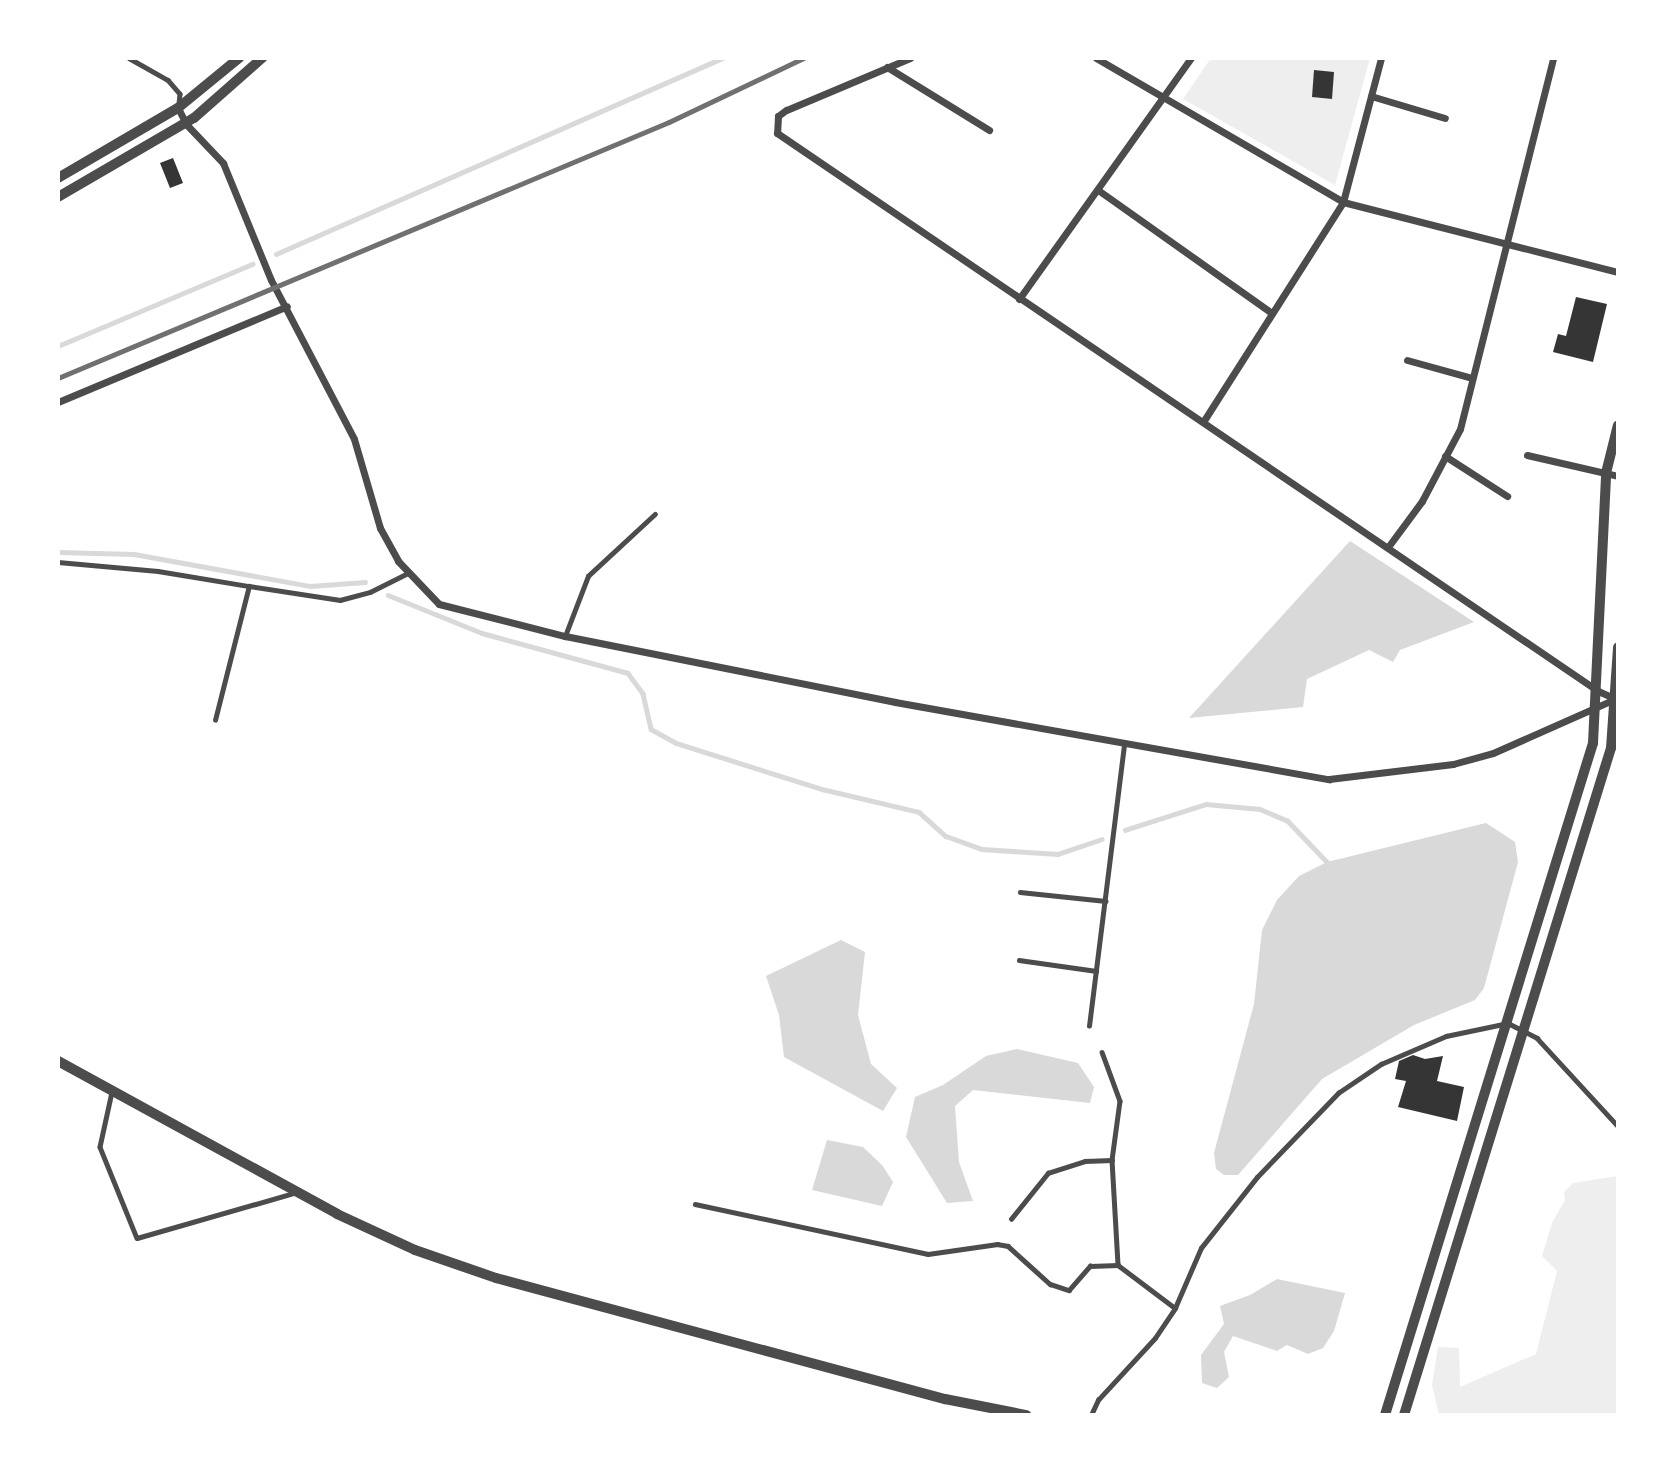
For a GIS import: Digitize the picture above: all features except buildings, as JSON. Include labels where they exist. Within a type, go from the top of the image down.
[{"type":"street","points":[[58,178],[178,108],[239,58]]},
{"type":"street","points":[[58,197],[186,124],[262,58]]},
{"type":"street","points":[[910,58],[786,110],[778,116],[776,126],[783,141],[1598,691],[1617,699]]},
{"type":"street","points":[[1096,58],[1163,101],[1343,202],[1618,272]]},
{"type":"street","points":[[1019,299],[1163,101],[1191,58]]},
{"type":"street","points":[[1203,422],[1343,202],[1381,58]]},
{"type":"street","points":[[1388,547],[1422,501],[1460,429],[1504,243],[1553,58]]},
{"type":"street","points":[[887,68],[989,130]]},
{"type":"street","points":[[1371,96],[1445,118]]},
{"type":"street","points":[[178,108],[186,124],[223,163],[271,280],[354,439],[380,528],[408,573],[439,604],[565,636],[1124,743],[1329,779],[1452,764],[1493,753],[1617,699]]},
{"type":"street","points":[[1098,190],[1272,313]]},
{"type":"street","points":[[58,402],[286,306]]},
{"type":"street","points":[[1407,360],[1472,378]]},
{"type":"street","points":[[1385,1415],[1593,743],[1598,691],[1606,473],[1618,425]]},
{"type":"street","points":[[1527,455],[1618,476]]},
{"type":"street","points":[[1446,456],[1507,496]]},
{"type":"street","points":[[1404,1415],[1447,1272],[1526,1031],[1611,748],[1617,699],[1618,647]]},
{"type":"street","points":[[58,1061],[298,1192],[415,1250],[496,1278],[946,1399],[1026,1415]]},
{"type":"street","points":[[1480,1107],[1499,1114]]},
{"type":"street","points":[[1431,1266],[1447,1272]]},
{"type":"lane","points":[[129,58],[168,80],[180,94],[178,108]]},
{"type":"lane","points":[[565,636],[588,576],[655,514]]},
{"type":"lane","points":[[58,562],[158,571],[340,600],[370,592],[408,573]]},
{"type":"lane","points":[[215,720],[249,586]]},
{"type":"lane","points":[[1089,1026],[1124,743]]},
{"type":"lane","points":[[1020,892],[1106,901]]},
{"type":"lane","points":[[1018,960],[1096,971]]},
{"type":"lane","points":[[1091,1415],[1098,1400],[1155,1338],[1175,1308],[1201,1248],[1257,1177],[1338,1093],[1413,1049],[1463,1031],[1508,1023],[1526,1031],[1618,1126]]},
{"type":"lane","points":[[1102,1052],[1120,1101],[1112,1160],[1118,1265]]},
{"type":"lane","points":[[112,1090],[100,1147],[137,1238],[298,1192]]},
{"type":"lane","points":[[1011,1219],[1048,1173],[1085,1161],[1112,1160]]},
{"type":"lane","points":[[695,1204],[928,1254],[997,1244],[1007,1246],[1050,1284],[1069,1290],[1090,1266],[1118,1265],[1175,1308]]},
{"type":"shaded area","points":[[1211,58],[1370,58],[1335,185],[1183,99]]},
{"type":"shaded area","points":[[1350,541],[1474,622],[1400,650],[1393,662],[1369,650],[1307,679],[1303,707],[1189,718]]},
{"type":"shaded area","points":[[1486,823],[1515,842],[1518,862],[1484,988],[1475,1000],[1414,1025],[1322,1079],[1238,1175],[1224,1175],[1216,1169],[1214,1153],[1254,1004],[1262,930],[1277,900],[1299,876],[1327,862]]},
{"type":"shaded area","points":[[841,940],[865,952],[858,1015],[871,1064],[897,1088],[883,1111],[784,1057],[779,1015],[766,976]]},
{"type":"shaded area","points":[[1017,1049],[1078,1063],[1094,1087],[1090,1103],[973,1090],[955,1106],[959,1162],[973,1201],[947,1203],[906,1137],[915,1097],[943,1085],[986,1056]]},
{"type":"shaded area","points":[[827,1140],[863,1147],[882,1165],[893,1182],[882,1206],[812,1190]]},
{"type":"shaded area","points":[[1618,1176],[1618,1415],[1439,1415],[1432,1385],[1438,1347],[1459,1348],[1460,1387],[1536,1354],[1557,1271],[1542,1256],[1552,1223],[1565,1200],[1564,1192],[1573,1183]]},
{"type":"shaded area","points":[[1277,1279],[1345,1293],[1334,1331],[1323,1348],[1308,1354],[1287,1345],[1277,1351],[1233,1336],[1224,1352],[1229,1377],[1217,1388],[1202,1383],[1201,1355],[1224,1324],[1220,1306],[1250,1295]]},
{"type":"waterway","points":[[276,254],[723,58]]},
{"type":"waterway","points":[[58,346],[252,264]]},
{"type":"waterway","points":[[58,552],[134,554],[310,586],[365,582]]},
{"type":"waterway","points":[[388,595],[482,633],[628,673],[643,694],[651,729],[676,743],[822,789],[919,812],[946,836],[982,849],[1058,854],[1102,839]]},
{"type":"waterway","points":[[1125,830],[1206,804],[1260,809],[1288,821],[1327,862]]},
{"type":"railway","points":[[58,378],[669,122],[804,58]]}]
